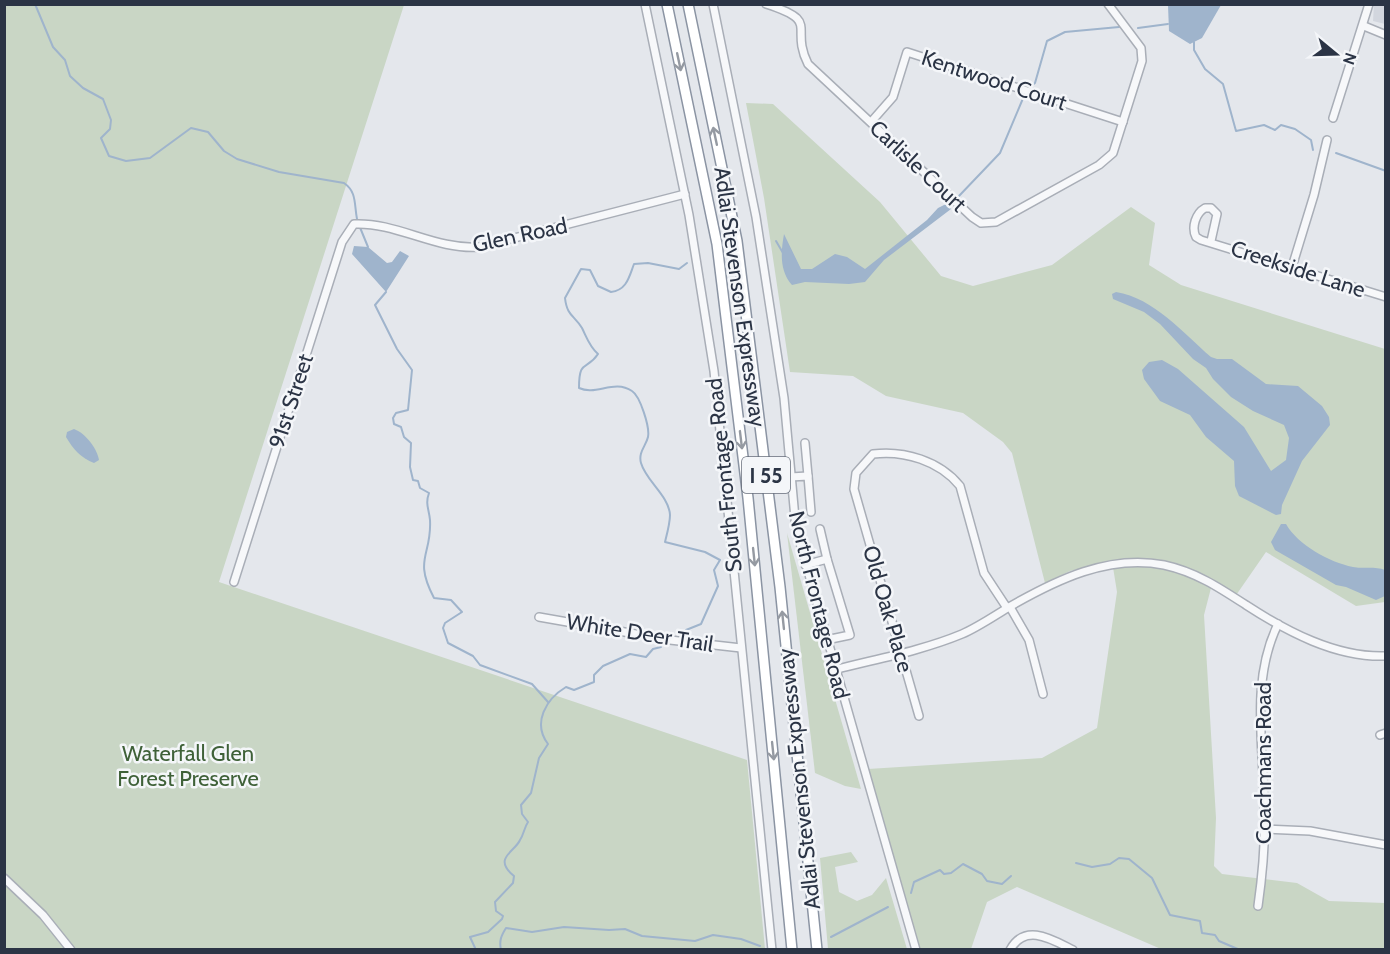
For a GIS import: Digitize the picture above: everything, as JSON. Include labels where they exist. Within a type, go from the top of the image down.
[{"type":"highway","name":"Adlai Stevenson Expressway","points":[[667,4],[717,244],[748,498],[792,950]]},
{"type":"highway","name":"Adlai Stevenson Expressway","points":[[688,4],[737,241],[780,587],[817,950]]},
{"type":"street","name":"South Frontage Road","points":[[645,4],[685,194],[714,371],[772,950]]},
{"type":"street","name":"North Frontage Road","points":[[713,4],[756,217],[784,398],[796,529],[834,670],[916,950]]},
{"type":"street","name":"Carlisle Court","points":[[766,4],[790,12],[798,18],[808,64],[972,217],[986,223],[996,222],[1106,160],[1113,153],[1123,122]]},
{"type":"street","points":[[1108,4],[1141,48],[1142,64],[1123,122]]},
{"type":"street","points":[[1333,118],[1364,26],[1369,4]]},
{"type":"street","points":[[1364,26],[1386,35]]},
{"type":"street","name":"Kentwood Court","points":[[871,122],[893,97],[908,52],[1123,122]]},
{"type":"street","points":[[1292,267],[1314,195],[1327,140]]},
{"type":"street","name":"Glen Road","points":[[354,224],[375,224],[446,245],[479,247],[685,194]]},
{"type":"street","name":"Creekside Lane","points":[[1211,241],[1217,214],[1205,208],[1198,213],[1194,232],[1201,240],[1211,241],[1384,296]]},
{"type":"street","name":"91st Street","points":[[234,582],[342,242],[354,224]]},
{"type":"street","points":[[1384,296],[1386,287]]},
{"type":"street","points":[[805,443],[811,512]]},
{"type":"street","name":"Old Oak Place","points":[[919,716],[857,503],[855,478],[860,466],[873,454],[896,453],[943,468],[960,486],[984,573],[1008,607]]},
{"type":"street","points":[[790,477],[808,476]]},
{"type":"street","points":[[820,529],[850,635],[826,640]]},
{"type":"street","points":[[805,565],[827,560]]},
{"type":"street","points":[[834,670],[965,633],[1057,581],[1082,571],[1137,562],[1169,567],[1202,578],[1278,624],[1331,647],[1359,654],[1386,656]]},
{"type":"street","points":[[1008,607],[1029,640],[1043,694]]},
{"type":"street","name":"White Deer Trail","points":[[539,617],[670,640],[741,648]]},
{"type":"street","name":"Coachmans Road","points":[[1258,906],[1265,829],[1262,682],[1264,655],[1278,624]]},
{"type":"street","points":[[1265,829],[1310,831],[1386,845]]},
{"type":"street","points":[[4,878],[44,915],[70,950]]},
{"type":"street","points":[[1010,950],[1021,937],[1035,934],[1073,950]]},
{"type":"shaded area","points":[[1374,4],[1385,5],[1385,24],[1373,21]]},
{"type":"green space","name":"Waterfall Glen Forest Preserve","points":[[5,5],[404,5],[219,582],[747,760],[765,949],[5,949]]},
{"type":"green space","points":[[746,103],[773,104],[880,202],[941,276],[973,286],[1052,265],[1131,207],[1155,223],[1149,265],[1181,285],[1385,349],[1385,602],[1356,606],[1266,552],[1232,601],[1211,588],[1204,615],[1216,818],[1214,866],[1222,874],[1297,883],[1329,901],[1385,903],[1385,949],[1161,949],[1017,887],[987,902],[971,949],[920,949],[868,769],[1042,758],[1097,728],[1117,592],[1112,561],[1070,571],[1045,583],[1012,453],[1003,442],[963,413],[886,396],[853,376],[790,372],[764,198]]},
{"type":"green space","points":[[787,533],[861,789],[845,786],[815,773]]},
{"type":"green space","points":[[851,852],[858,862],[835,867],[839,892],[857,901],[872,895],[886,878],[907,949],[828,949],[820,858]]},
{"type":"water","points":[[1168,4],[1221,5],[1202,38],[1190,44],[1169,31]]},
{"type":"water","points":[[948,203],[951,209],[884,260],[865,282],[849,284],[805,282],[792,285],[785,274],[782,254],[784,234],[801,269],[812,269],[835,254],[847,257],[865,269],[927,220],[938,208]]},
{"type":"water","points":[[354,246],[368,247],[387,263],[392,262],[400,251],[409,256],[386,292],[352,254]]},
{"type":"water","points":[[1116,292],[1143,301],[1155,309],[1179,327],[1211,357],[1232,359],[1266,384],[1298,386],[1322,406],[1329,417],[1330,425],[1302,461],[1282,505],[1281,514],[1276,515],[1239,496],[1235,486],[1234,461],[1206,437],[1190,415],[1160,401],[1144,379],[1142,370],[1149,362],[1162,360],[1178,369],[1244,427],[1271,471],[1286,460],[1289,438],[1284,425],[1253,411],[1231,397],[1213,379],[1206,368],[1193,359],[1160,324],[1144,312],[1113,299],[1112,294]]},
{"type":"water","points":[[74,429],[90,442],[99,460],[94,463],[85,459],[75,449],[66,437],[67,432]]},
{"type":"water","points":[[1281,524],[1286,524],[1306,546],[1334,561],[1353,567],[1385,570],[1385,596],[1376,600],[1336,585],[1275,550],[1271,542]]},
{"type":"waterway","points":[[35,4],[53,47],[65,60],[70,76],[83,88],[103,99],[111,120],[110,129],[101,138],[109,156],[126,161],[150,158],[191,128],[208,132],[224,151],[237,159],[279,172],[344,183],[353,194],[357,219]]},
{"type":"waterway","points":[[1138,28],[1168,24]]},
{"type":"waterway","points":[[1031,86],[1035,83],[1047,41],[1065,32],[1119,27]]},
{"type":"waterway","points":[[1194,42],[1194,50],[1205,69],[1223,84],[1236,131],[1264,125],[1275,130],[1281,125],[1295,129],[1311,140],[1313,150]]},
{"type":"waterway","points":[[958,197],[1000,153],[1024,96]]},
{"type":"waterway","points":[[1336,153],[1386,171]]},
{"type":"waterway","points":[[359,225],[368,247]]},
{"type":"waterway","points":[[776,241],[783,253]]},
{"type":"waterway","points":[[687,263],[679,269],[648,263],[634,264],[624,286],[611,292],[598,286],[590,270],[581,269],[565,298],[569,312],[598,354],[580,372],[579,388],[585,390],[625,388],[635,394],[641,405],[648,432],[641,463],[669,508],[670,518],[665,542],[705,552],[720,560],[714,570],[718,586],[701,624],[686,630],[687,633]]},
{"type":"waterway","points":[[386,292],[375,305],[397,349],[412,370],[408,410],[396,413],[393,418],[394,424],[401,427],[404,437],[411,443],[410,467],[413,480],[418,481],[420,488],[429,493],[427,503],[430,532],[424,565],[425,574],[434,598],[451,600],[462,612],[445,623],[443,628],[448,643],[473,656],[480,665],[532,684],[548,702]]},
{"type":"waterway","points":[[476,950],[470,937],[488,932],[502,919],[503,916],[496,911],[495,902],[513,883],[514,876],[508,870],[505,860],[520,840],[528,822],[522,814],[521,805],[531,793],[539,758],[548,744],[541,728],[541,720],[547,705],[566,687],[574,690],[594,682],[594,675],[603,666],[630,654],[646,657],[653,649],[661,647]]},
{"type":"waterway","points":[[1076,863],[1092,867],[1110,864],[1119,858],[1129,859],[1152,878],[1170,915],[1200,921],[1202,933],[1215,935],[1219,941],[1240,950]]},
{"type":"waterway","points":[[911,893],[914,882],[940,870],[944,874],[951,873],[963,864],[982,874],[987,881],[1002,884],[1011,876]]},
{"type":"waterway","points":[[831,937],[888,907]]},
{"type":"waterway","points":[[501,950],[501,939],[506,928],[532,932],[564,927],[625,929],[642,936],[695,941],[713,935],[741,939],[760,946]]}]
